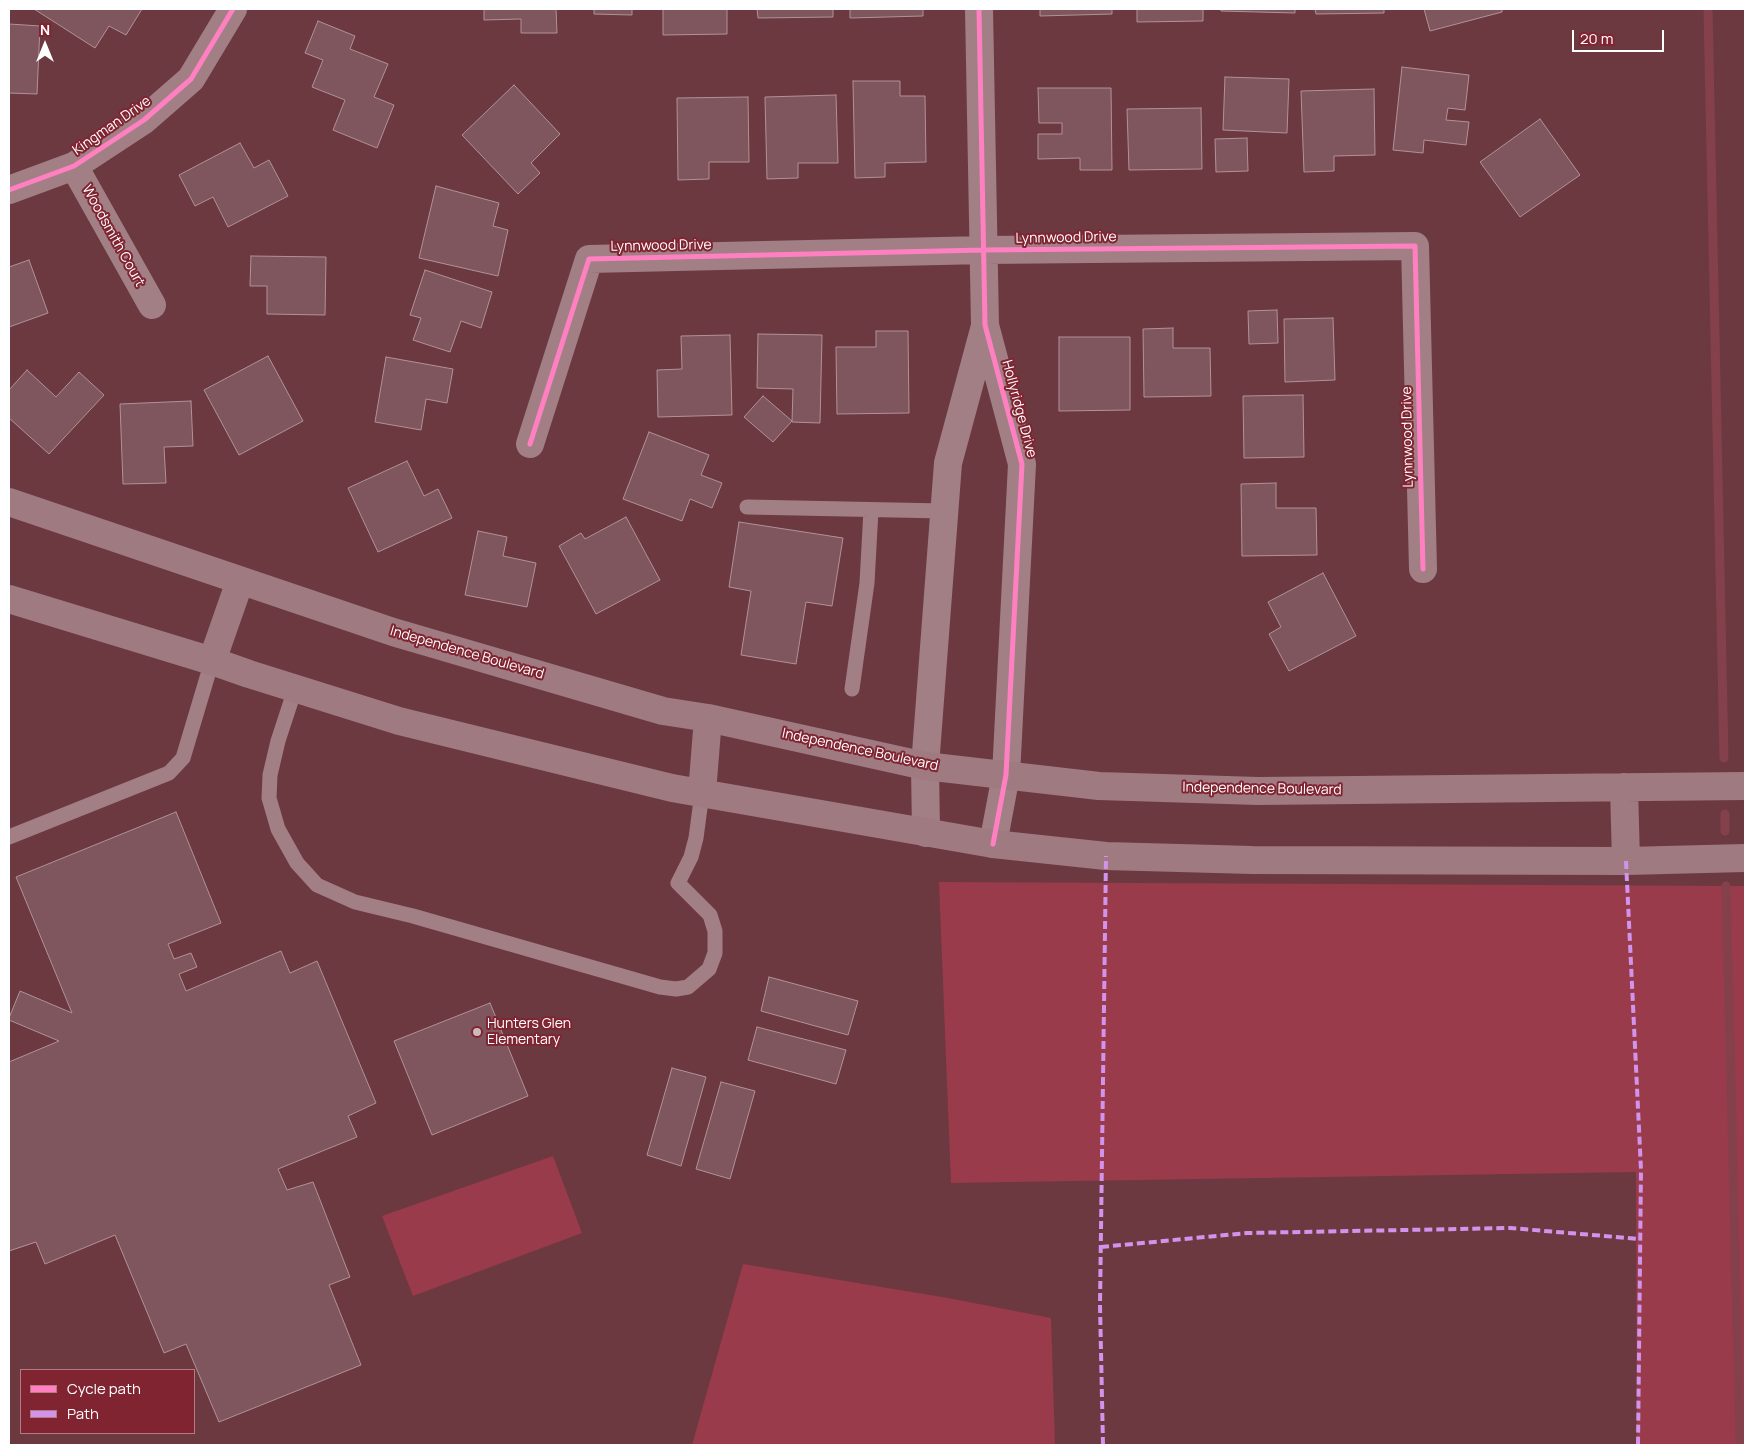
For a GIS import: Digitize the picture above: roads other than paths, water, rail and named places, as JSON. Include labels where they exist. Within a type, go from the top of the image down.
[{"type":"main road","name":"Independence Boulevard","points":[[9,502],[393,632],[663,710],[708,718],[925,766],[1099,786],[1258,791],[1745,786]]},
{"type":"main road","points":[[212,660],[240,581]]},
{"type":"main road","points":[[9,599],[212,660],[295,689],[399,721],[672,788],[993,844],[1106,856],[1252,860],[1626,861],[1745,858]]},
{"type":"main road","points":[[702,793],[708,718]]},
{"type":"main road","points":[[1624,787],[1626,861]]},
{"type":"street","name":"Kingman Drive","points":[[9,190],[74,166],[144,120],[191,79],[233,9]]},
{"type":"street","name":"Hollyridge Drive","points":[[979,9],[985,325],[1022,464],[1006,776],[993,844]]},
{"type":"street","name":"Woodsmith Court","points":[[74,166],[152,305]]},
{"type":"street","name":"Lynnwood Drive","points":[[530,444],[589,258],[984,250],[1415,246],[1423,569]]},
{"type":"street","name":"Hollyridge Drive","points":[[926,833],[925,766],[948,463],[985,325]]},
{"type":"lane","points":[[747,507],[944,511]]},
{"type":"lane","points":[[852,689],[867,583],[870,510]]},
{"type":"lane","points":[[9,837],[169,773],[183,758],[212,660]]},
{"type":"lane","points":[[295,689],[278,741],[270,776],[269,798],[278,829],[297,863],[316,885],[355,902],[413,916],[660,987],[676,989],[688,987],[709,969],[715,953],[715,931],[710,915],[678,883],[691,857],[696,838],[702,793]]},
{"type":"waterway","points":[[1708,9],[1724,758]]},
{"type":"waterway","points":[[1725,814],[1725,831]]},
{"type":"waterway","points":[[1726,886],[1740,1445]]},
{"type":"place","name":"Hunters Glen Elementary","points":[[477,1032]]}]
